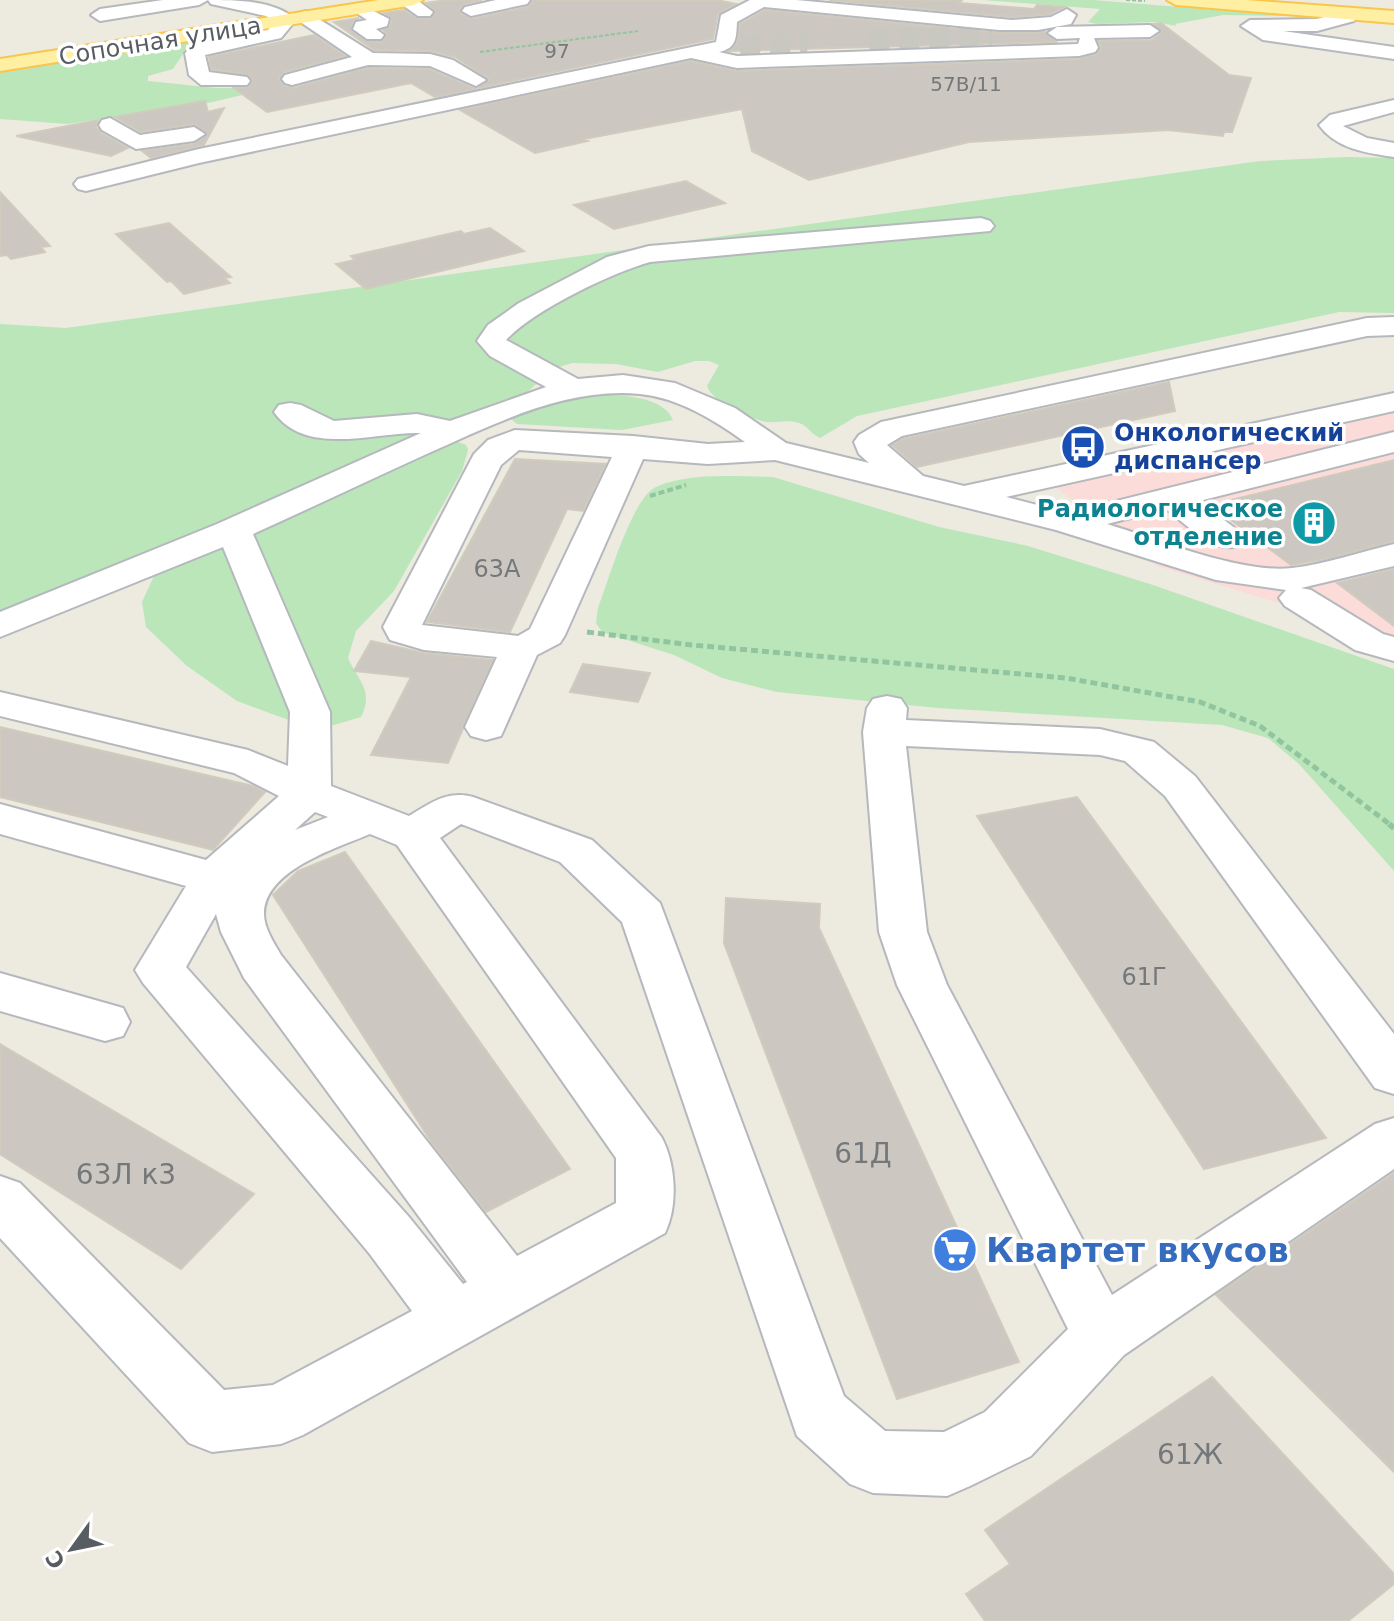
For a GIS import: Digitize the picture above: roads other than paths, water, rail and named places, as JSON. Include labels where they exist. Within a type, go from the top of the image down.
[{"type":"main road","points":[[1176,0],[1394,17]]},
{"type":"main road","name":"Сопочная улица","points":[[0,65],[360,9],[415,4]]},
{"type":"street","points":[[100,15],[199,0]]},
{"type":"street","points":[[217,0],[297,19],[337,47],[368,59]]},
{"type":"street","points":[[469,4],[521,0]]},
{"type":"street","points":[[734,36],[728,19],[765,1],[844,6],[1031,26],[1064,20],[1067,15]]},
{"type":"street","points":[[360,9],[380,19],[380,22],[363,26],[362,29],[374,35]]},
{"type":"street","points":[[1394,33],[1350,22],[1347,15],[1317,25],[1250,26],[1263,34],[1394,53]]},
{"type":"street","points":[[240,81],[208,81],[199,75],[195,53],[204,48],[274,34],[297,19]]},
{"type":"street","points":[[638,31],[664,52]]},
{"type":"street","points":[[992,35],[1150,31]]},
{"type":"street","points":[[86,184],[464,98],[609,71],[664,52],[694,35],[734,36]]},
{"type":"street","points":[[528,66],[722,46],[734,36]]},
{"type":"street","points":[[807,43],[869,40]]},
{"type":"street","points":[[687,51],[737,62],[1088,48],[1078,40]]},
{"type":"street","points":[[507,74],[664,52]]},
{"type":"street","points":[[292,79],[368,59],[430,60],[446,64],[476,80],[464,98]]},
{"type":"street","points":[[404,94],[464,98]]},
{"type":"street","points":[[243,124],[346,105],[464,98]]},
{"type":"street","points":[[1394,106],[1338,120],[1330,125],[1334,133],[1380,149],[1394,150]]},
{"type":"street","points":[[110,125],[136,142],[215,130]]},
{"type":"street","points":[[574,389],[500,350],[491,341],[498,331],[529,309],[616,263],[678,250],[981,226]]},
{"type":"street","points":[[915,487],[870,447],[870,442],[892,429],[1367,327],[1394,326]]},
{"type":"street","points":[[0,626],[234,530],[367,467],[508,408],[574,389],[622,384],[661,388],[721,413],[775,450]]},
{"type":"street","points":[[915,487],[1394,385]]},
{"type":"street","points":[[964,496],[1394,402]]},
{"type":"street","points":[[290,412],[309,424],[334,432],[420,424],[451,432]]},
{"type":"street","points":[[533,641],[424,638],[404,632],[402,627],[486,461],[499,447],[515,440],[633,446],[708,454],[775,450],[1068,523],[1229,572],[1268,578],[1291,579],[1394,555]]},
{"type":"street","points":[[1068,523],[1394,442]]},
{"type":"street","points":[[486,727],[633,446]]},
{"type":"street","points":[[1171,496],[1228,539]]},
{"type":"street","points":[[234,530],[310,712],[309,794],[214,878],[160,970],[389,1235],[454,1319]]},
{"type":"street","points":[[1298,598],[1369,642],[1394,649]]},
{"type":"street","points":[[0,704],[248,763],[309,794],[391,826],[643,1154],[645,1216],[281,1414],[212,1422],[0,1200]]},
{"type":"street","points":[[1102,1335],[918,972],[903,932],[886,720],[1100,742],[1139,751],[1180,786],[1394,1073]]},
{"type":"street","points":[[508,1290],[261,965],[240,915],[249,880],[275,859],[457,807],[576,851],[643,915],[819,1415],[873,1462],[947,1464],[1008,1434],[1102,1335],[1394,1140]]},
{"type":"street","points":[[0,819],[214,878]]},
{"type":"street","points":[[0,992],[105,1022]]},
{"type":"tunnel","points":[[869,40],[992,35]]},
{"type":"tunnel","points":[[740,45],[807,43]]},
{"type":"place","name":"Онкологический диспансер","points":[[1083,447]]},
{"type":"place","name":"Радиологическое отделение","points":[[1314,523]]},
{"type":"place","name":"Квартет вкусов","points":[[955,1250]]}]
